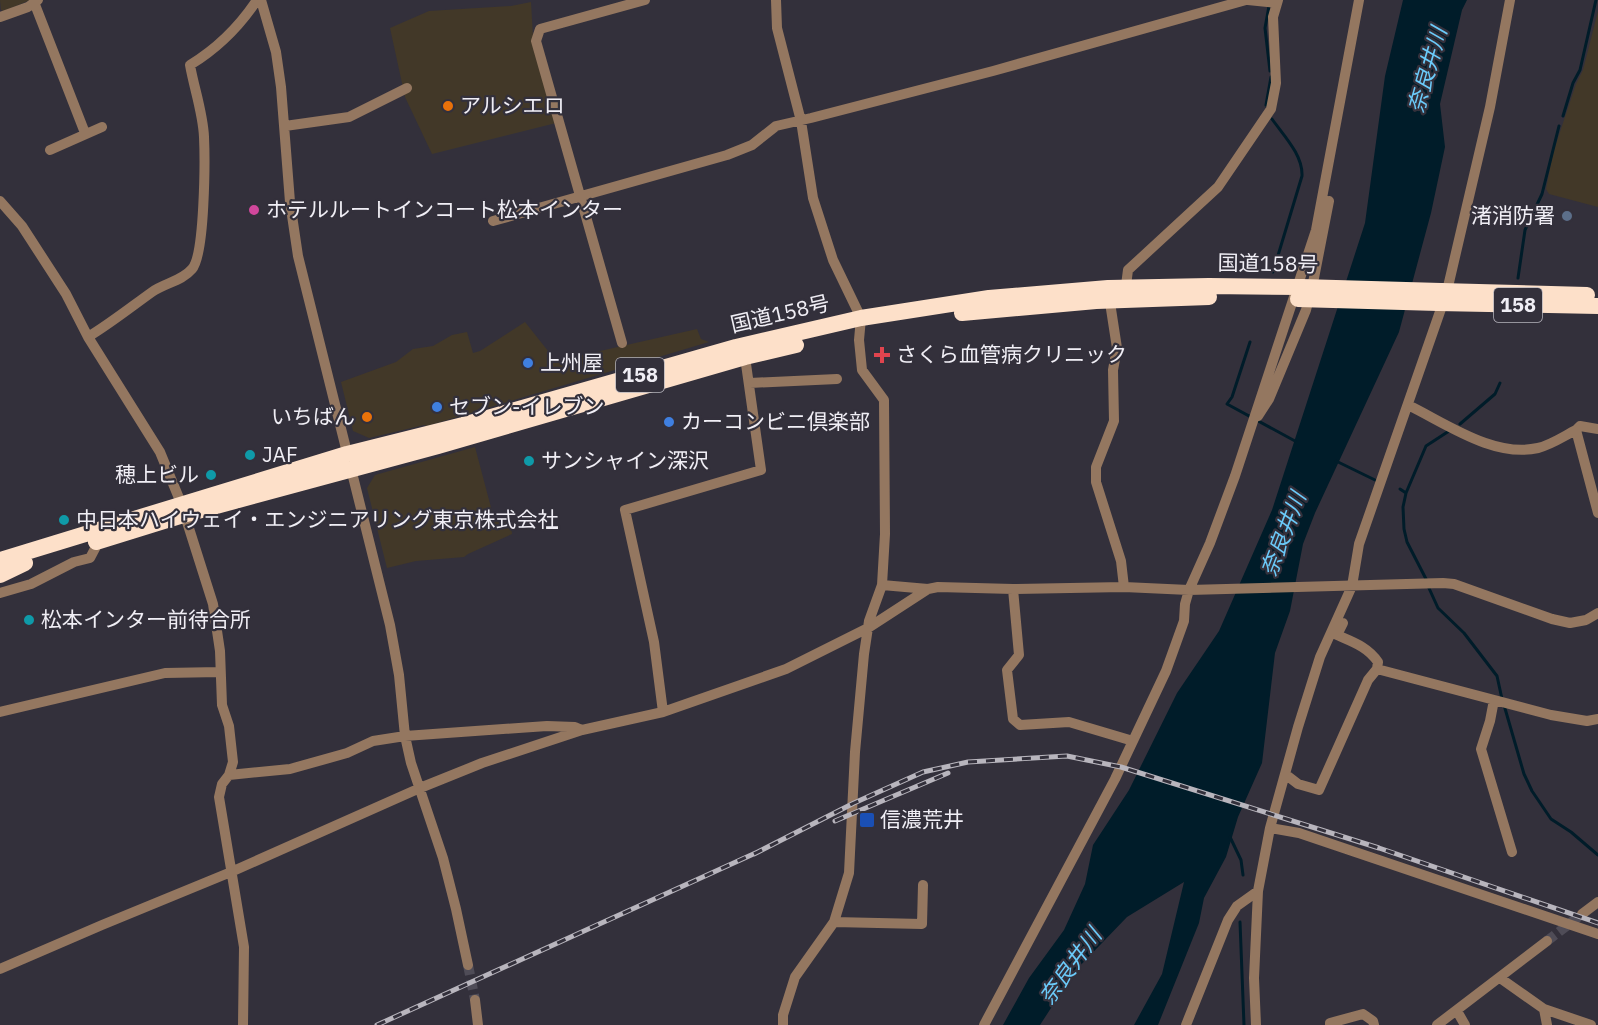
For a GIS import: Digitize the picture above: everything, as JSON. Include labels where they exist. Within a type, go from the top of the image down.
[{"type":"highway","name":"国道158号","points":[[0,560],[349,462],[463,425],[736,347],[989,298],[1117,294],[1207,297],[1298,293],[1442,297],[1598,306]]},
{"type":"highway","name":"国道158号","points":[[1442,297],[1598,295]]},
{"type":"highway","name":"国道158号","points":[[349,462],[450,443],[861,324]]},
{"type":"highway","name":"国道158号","points":[[0,573],[25,563],[99,541],[182,509]]},
{"type":"street","points":[[259,0],[276,52],[285,126],[290,202],[298,256],[390,625],[399,675],[405,736],[446,868],[468,965]]},
{"type":"street","points":[[88,337],[154,291],[185,275],[195,265],[199,255],[202,229],[204,136],[190,65],[225,39],[259,0]]},
{"type":"street","points":[[622,343],[536,41],[540,29],[645,0]]},
{"type":"street","points":[[775,0],[777,28],[801,121],[820,227],[861,324],[862,370],[884,400],[885,534],[882,585],[868,628],[855,752],[849,873],[834,922],[795,977],[788,993],[783,1025]]},
{"type":"street","points":[[493,221],[727,155],[752,145],[776,126],[993,71],[1247,0],[1277,1],[1273,39],[1276,83],[1271,110],[1218,187],[1128,270],[1117,294],[1117,348],[1112,382],[1114,421],[1096,467],[1096,482],[1121,561],[1120,587]]},
{"type":"street","points":[[984,1025],[1115,779],[1166,671],[1184,621],[1185,604],[1194,590],[1298,293],[1316,230],[1359,0]]},
{"type":"street","points":[[1256,1025],[1254,978],[1258,891],[1270,828],[1320,657],[1347,586],[1442,297],[1490,107],[1510,0]]},
{"type":"street","points":[[0,17],[36,1],[85,133]]},
{"type":"street","points":[[285,126],[349,117],[407,88]]},
{"type":"street","points":[[50,150],[102,127]]},
{"type":"street","points":[[1250,429],[1269,399],[1306,309],[1332,181],[1331,151]]},
{"type":"street","points":[[0,201],[22,226],[66,294],[88,337],[160,452],[182,509],[213,604],[220,651],[222,705],[229,726],[233,762],[229,775],[222,784],[219,797],[244,947],[243,1025]]},
{"type":"street","points":[[663,712],[654,642],[625,510],[762,470],[746,357]]},
{"type":"street","points":[[750,383],[837,379]]},
{"type":"street","points":[[1408,405],[1489,445],[1515,451],[1540,448],[1580,426],[1598,429]]},
{"type":"street","points":[[1576,430],[1598,513]]},
{"type":"street","points":[[0,593],[31,584],[75,562],[90,558],[99,541]]},
{"type":"street","points":[[882,585],[928,589],[938,587],[1013,589],[1120,587],[1194,590],[1454,584],[1552,619],[1570,623],[1587,620],[1598,614]]},
{"type":"street","points":[[0,969],[482,763],[582,730],[663,712],[786,669],[868,628],[928,589]]},
{"type":"street","points":[[1013,589],[1019,655],[1007,670],[1013,720],[1020,725],[1069,722],[1133,741]]},
{"type":"street","points":[[1285,774],[1298,784],[1319,790],[1368,680],[1377,669],[1378,662],[1372,653],[1359,644],[1336,635],[1346,617]]},
{"type":"street","points":[[1377,669],[1578,720],[1598,719]]},
{"type":"street","points":[[0,712],[165,673],[220,672]]},
{"type":"street","points":[[1494,700],[1481,749],[1512,852]]},
{"type":"street","points":[[229,775],[290,769],[347,753],[373,741],[405,736],[547,726],[574,727],[582,730]]},
{"type":"street","points":[[1270,828],[1299,833],[1598,934]]},
{"type":"street","points":[[834,922],[922,924],[923,885]]},
{"type":"street","points":[[1186,1025],[1228,920],[1237,906],[1258,891]]},
{"type":"street","points":[[1582,914],[1598,902]]},
{"type":"street","points":[[1437,1025],[1547,940]]},
{"type":"street","points":[[1500,978],[1544,1009],[1591,1025]]},
{"type":"street","points":[[475,1000],[478,1025]]},
{"type":"street","points":[[1544,1009],[1547,1025]]},
{"type":"street","points":[[1457,1011],[1465,1025]]},
{"type":"street","points":[[1330,1025],[1330,1023],[1363,1014],[1373,1021],[1374,1025]]},
{"type":"shaded area","points":[[0,0],[30,0],[4,11],[1,10]]},
{"type":"shaded area","points":[[531,2],[533,37],[556,123],[432,154],[405,97],[390,28],[429,11],[511,6]]},
{"type":"shaded area","points":[[1598,11],[1598,207],[1549,194],[1546,189],[1553,153],[1576,84],[1583,70]]},
{"type":"shaded area","points":[[525,322],[556,361],[697,329],[701,339],[709,342],[427,426],[369,438],[353,431],[341,382],[396,362],[413,349],[433,346],[452,335],[467,332],[473,353],[480,351]]},
{"type":"shaded area","points":[[475,447],[493,515],[510,514],[512,534],[464,557],[416,561],[387,568],[367,488],[375,475]]},
{"type":"water","name":"奈良井川","points":[[1403,0],[1467,0],[1462,10],[1440,104],[1445,147],[1431,213],[1399,332],[1315,513],[1303,544],[1290,611],[1275,653],[1262,763],[1238,817],[1226,857],[1204,898],[1199,923],[1158,1025],[1134,1025],[1162,974],[1184,882],[1127,917],[1075,971],[1040,1025],[1003,1025],[1029,978],[1064,930],[1085,884],[1093,845],[1129,790],[1177,693],[1219,631],[1272,510],[1365,223],[1385,76]]},
{"type":"waterway","points":[[1563,116],[1573,83],[1580,70],[1596,0]]},
{"type":"waterway","points":[[1269,6],[1265,28],[1270,71]]},
{"type":"waterway","points":[[1266,105],[1271,77]]},
{"type":"waterway","points":[[1272,119],[1296,153],[1302,176],[1273,272]]},
{"type":"waterway","points":[[1518,278],[1525,230],[1542,194],[1559,126]]},
{"type":"waterway","points":[[1250,342],[1232,397],[1227,404],[1295,441]]},
{"type":"waterway","points":[[1460,424],[1495,394],[1500,383]]},
{"type":"waterway","points":[[1426,579],[1407,542],[1403,507],[1406,493],[1426,446],[1449,431]]},
{"type":"waterway","points":[[1336,461],[1375,480]]},
{"type":"waterway","points":[[1400,489],[1406,493]]},
{"type":"waterway","points":[[1428,586],[1438,608],[1464,633],[1497,676],[1502,699]]},
{"type":"waterway","points":[[1504,705],[1524,774],[1532,791],[1551,819],[1571,832],[1598,855]]},
{"type":"waterway","points":[[1230,837],[1241,860],[1243,875]]},
{"type":"waterway","points":[[1240,922],[1244,1025]]},
{"type":"tunnel","points":[[1547,941],[1582,914]]},
{"type":"tunnel","points":[[468,965],[475,1000]]},
{"type":"railway","points":[[754,854],[854,803],[923,772],[968,762],[1067,756],[1121,767],[1379,848],[1598,923]]},
{"type":"railway","points":[[835,821],[948,773]]},
{"type":"railway","points":[[377,1025],[760,851]]},
{"type":"place","name":"アルシエロ","points":[[448,106]]},
{"type":"place","name":"ホテルルートインコート松本インター","points":[[254,210]]},
{"type":"place","name":"渚消防署","points":[[1567,216]]},
{"type":"place","name":"さくら血管病クリニック","points":[[882,355]]},
{"type":"place","name":"上州屋","points":[[528,363]]},
{"type":"place","name":"セブン-イレブン","points":[[437,407]]},
{"type":"place","name":"いちばん","points":[[367,417]]},
{"type":"place","name":"カーコンビニ倶楽部","points":[[669,422]]},
{"type":"place","name":"JAF","points":[[250,455]]},
{"type":"place","name":"サンシャイン深沢","points":[[529,461]]},
{"type":"place","name":"穂上ビル","points":[[211,475]]},
{"type":"place","name":"中日本ハイウェイ・エンジニアリング東京株式会社","points":[[64,520]]},
{"type":"place","name":"松本インター前待合所","points":[[29,620]]},
{"type":"place","name":"信濃荒井","points":[[867,820]]}]
